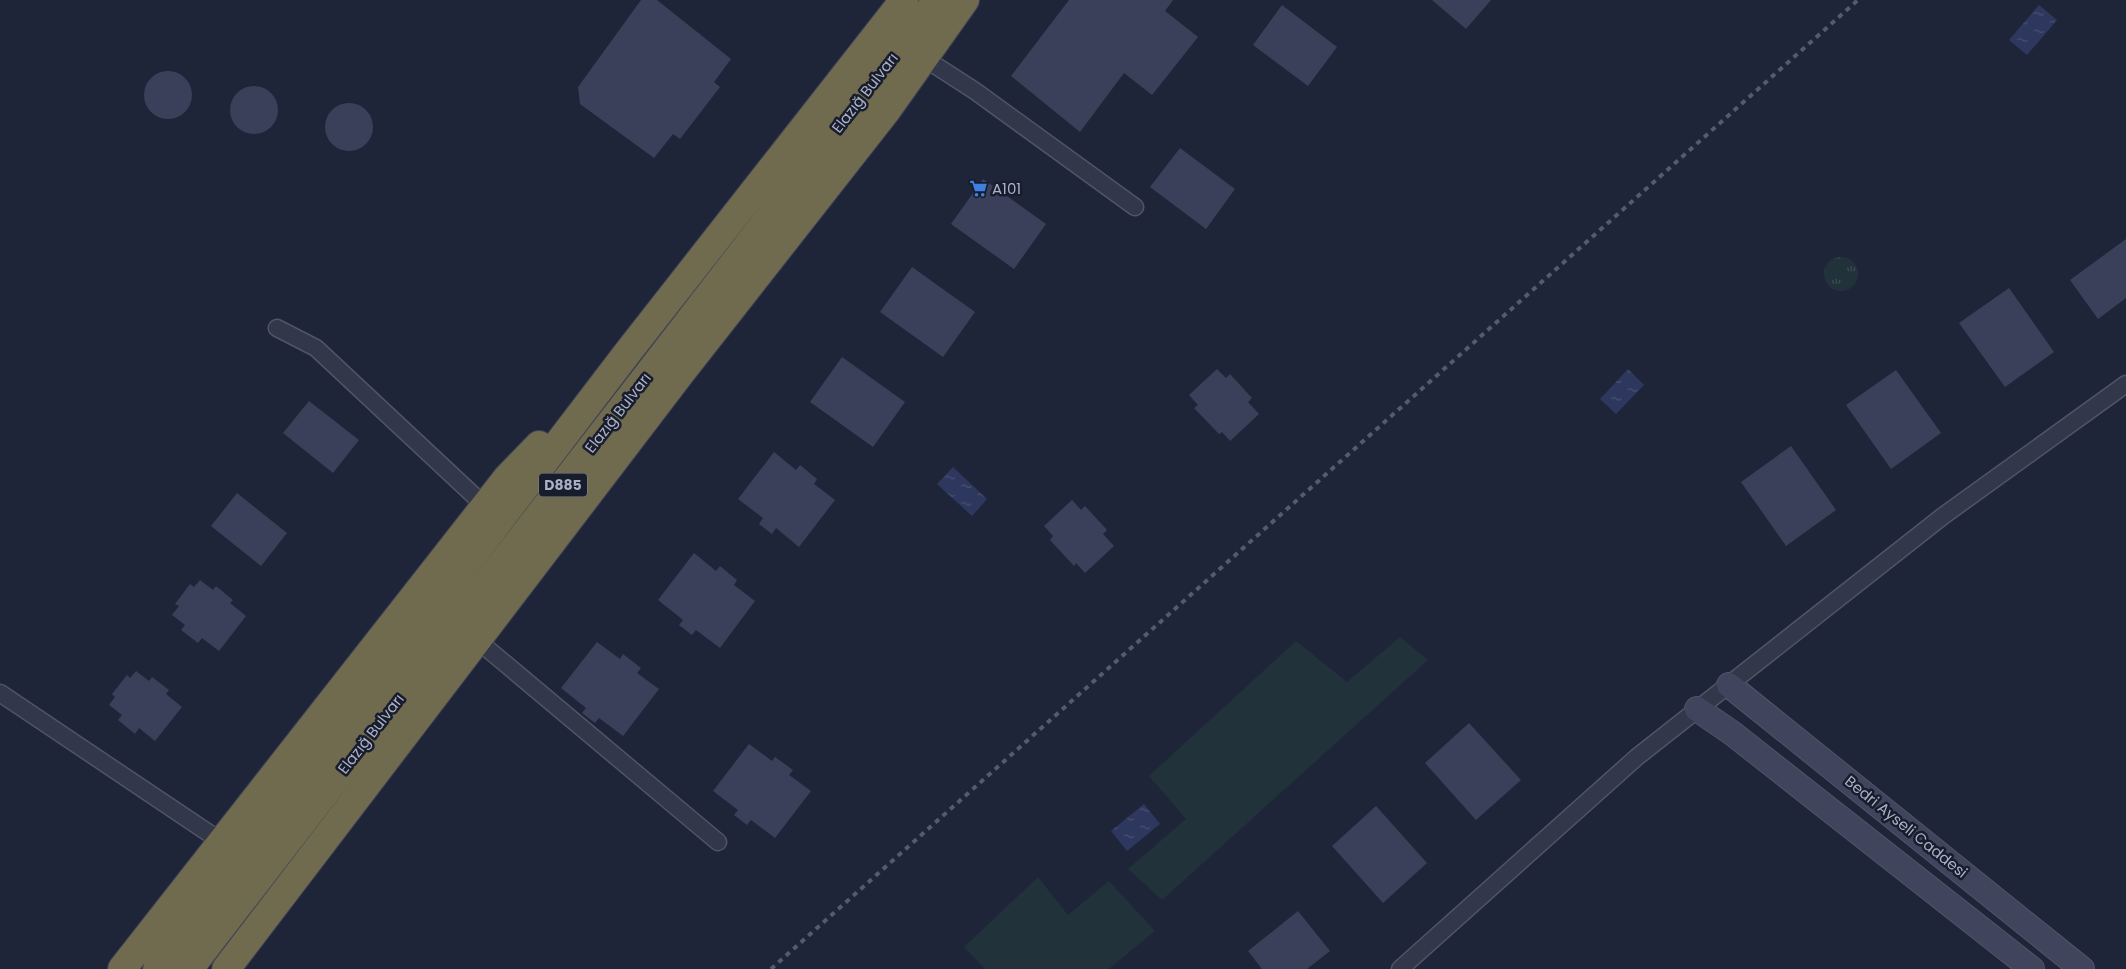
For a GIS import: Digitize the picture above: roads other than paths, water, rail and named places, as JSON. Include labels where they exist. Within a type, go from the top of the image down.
[{"type":"highway","name":"Elazığ Bulvarı","points":[[157,969],[628,352],[904,0]]},
{"type":"highway","name":"Elazığ Bulvarı","points":[[189,969],[937,0]]},
{"type":"highway","points":[[226,969],[680,374],[887,110],[965,0]]},
{"type":"highway","points":[[122,969],[507,478],[628,352]]},
{"type":"main road","name":"Bedri Ayseli Caddesi","points":[[1729,685],[2082,969]]},
{"type":"main road","points":[[1697,709],[1732,733],[2032,969]]},
{"type":"street","points":[[924,58],[975,91],[1135,207]]},
{"type":"street","points":[[276,328],[316,348],[485,506]]},
{"type":"street","points":[[1400,969],[1637,757],[1943,516],[2126,384]]},
{"type":"street","points":[[476,640],[718,842]]},
{"type":"street","points":[[0,693],[222,842]]},
{"type":"water","points":[[2039,5],[2057,20],[2027,55],[2009,40]]},
{"type":"water","points":[[1628,369],[1644,385],[1616,414],[1600,399]]},
{"type":"water","points":[[953,467],[987,499],[972,516],[937,484]]},
{"type":"water","points":[[1144,804],[1160,824],[1127,851],[1111,831]]},
{"type":"railway","points":[[771,969],[1858,0]]},
{"type":"place","name":"A101","points":[[978,189]]}]
